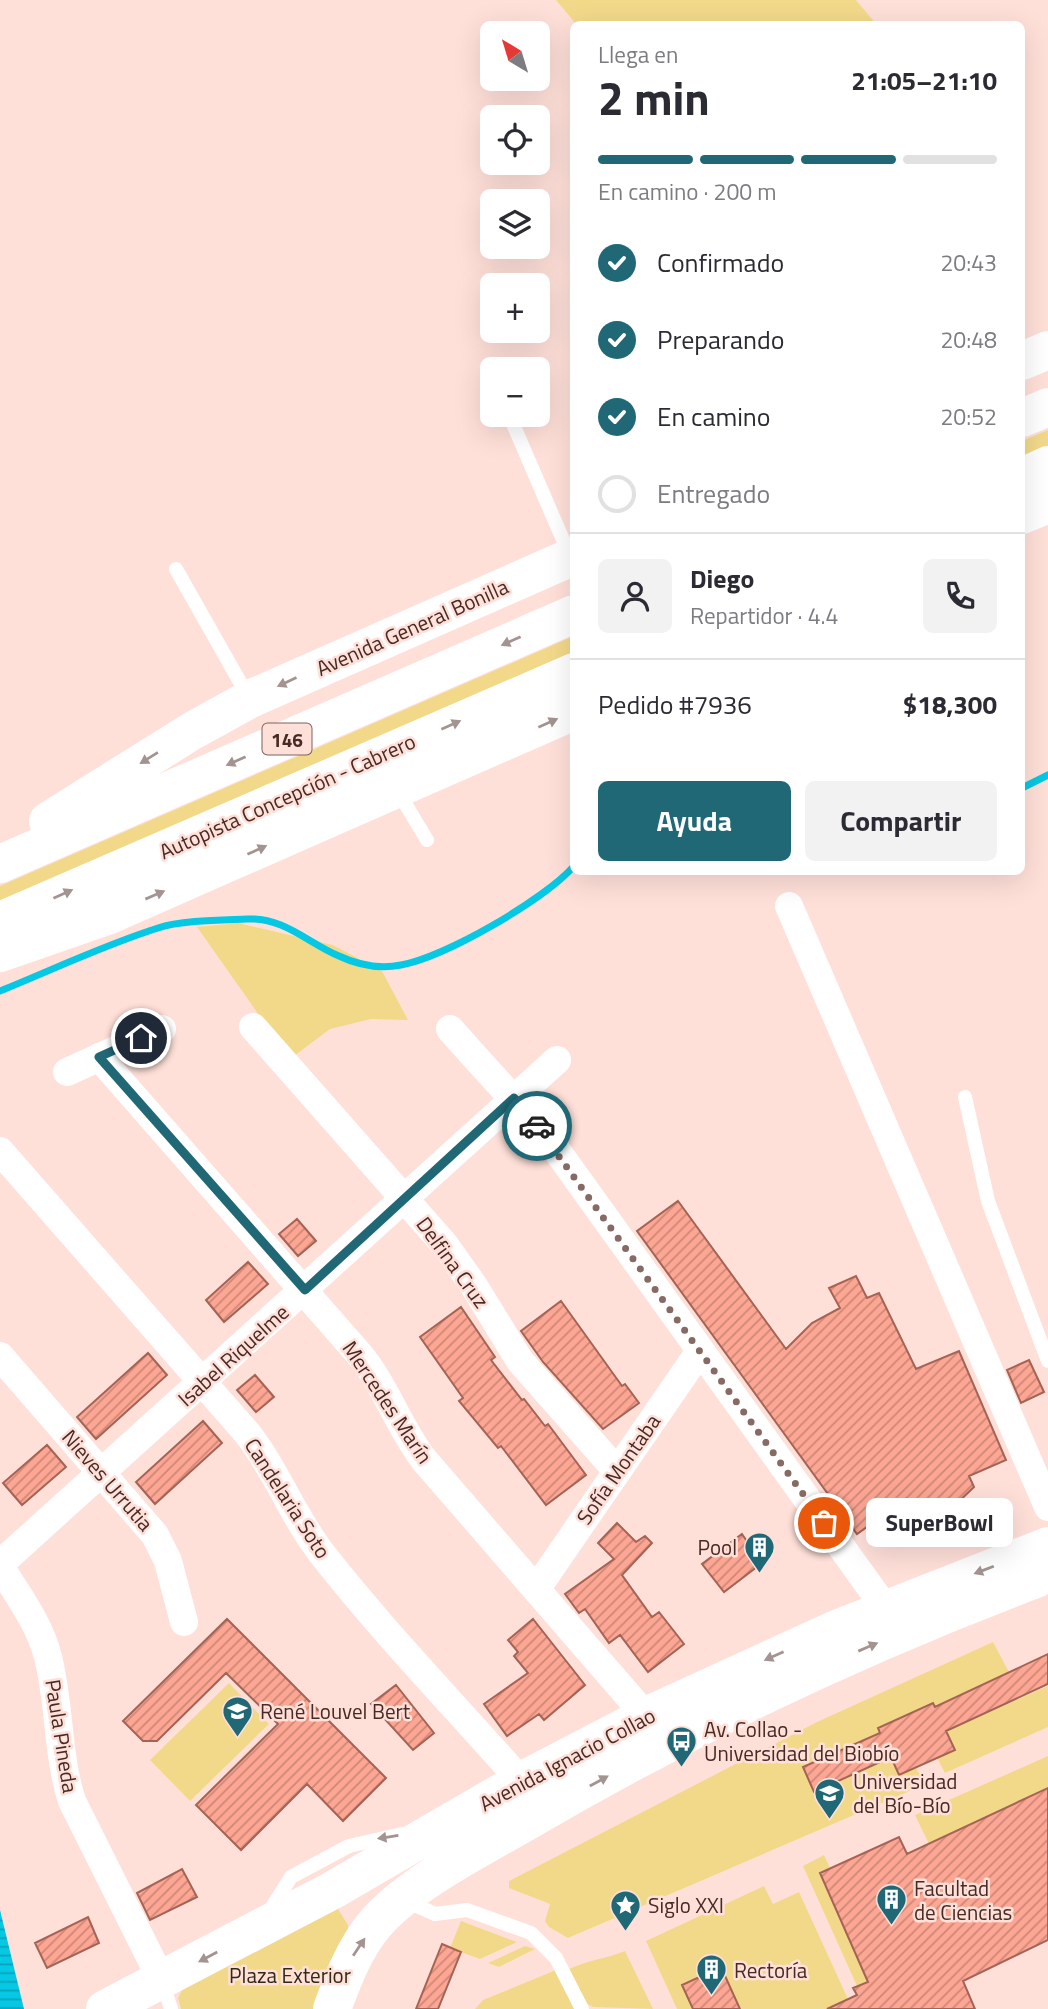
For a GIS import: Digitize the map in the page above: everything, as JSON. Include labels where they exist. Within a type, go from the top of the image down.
[{"type":"main road","points":[[1025,360],[1048,350]]},
{"type":"main road","points":[[1025,417],[1048,407]]},
{"type":"main road","points":[[1025,476],[1048,465]]},
{"type":"main road","points":[[1025,514],[1048,504]]},
{"type":"main road","name":"Avenida General Bonilla","points":[[0,851],[192,731],[250,699],[570,558]]},
{"type":"main road","name":"146","points":[[0,864],[570,616]]},
{"type":"main road","name":"Autopista Concepción - Cabrero","points":[[0,921],[570,673]]},
{"type":"main road","points":[[0,953],[107,916],[570,713]]},
{"type":"main road","name":"Avenida Ignacio Collao","points":[[104,2009],[167,1995],[245,1937],[333,1890],[520,1781],[646,1716],[719,1681],[886,1609],[1048,1546]]},
{"type":"main road","name":"Avenida Ignacio Collao","points":[[332,2009],[353,1957],[376,1923],[402,1900],[483,1846],[674,1739],[793,1680],[1048,1574]]},
{"type":"street","points":[[789,905],[1048,1507]]},
{"type":"street","name":"Delfina Cruz","points":[[253,1027],[405,1198],[460,1266],[520,1362],[617,1471]]},
{"type":"street","points":[[67,1072],[162,1029]]},
{"type":"street","points":[[450,1029],[497,1083],[514,1098],[563,1158],[886,1609]]},
{"type":"street","name":"Mercedes Marín","points":[[99,1057],[367,1363],[402,1430],[418,1452],[646,1716]]},
{"type":"street","name":"Isabel Riquelme","points":[[0,1565],[557,1060]]},
{"type":"street","name":"Candelaria Soto","points":[[3,1160],[203,1381],[261,1452],[292,1509],[323,1556],[520,1781]]},
{"type":"street","name":"Sofía Montaba","points":[[537,1588],[700,1351]]},
{"type":"street","name":"Nieves Urrutia","points":[[0,1356],[145,1522],[163,1549],[184,1622]]},
{"type":"street","name":"Paula Pineda","points":[[0,1565],[37,1628],[48,1656],[65,1775],[72,1801],[167,1995]]},
{"type":"lane","points":[[514,427],[570,552]]},
{"type":"lane","points":[[176,569],[250,699]]},
{"type":"lane","points":[[396,789],[427,840]]},
{"type":"lane","points":[[965,1097],[988,1201],[1048,1361]]},
{"type":"lane","points":[[402,1900],[435,1914],[467,1910],[531,1933],[556,1958],[582,2009]]},
{"type":"green space","points":[[556,0],[856,0],[874,21],[574,21]]},
{"type":"green space","points":[[1048,430],[1048,449],[1025,459],[1025,440]]},
{"type":"green space","points":[[570,638],[570,657],[0,905],[0,886]]},
{"type":"green space","points":[[238,923],[333,945],[382,971],[408,1020],[371,1019],[330,1029],[290,1059],[197,927]]},
{"type":"green space","points":[[993,1642],[1009,1672],[935,1707],[933,1703],[878,1728],[880,1733],[803,1768],[814,1792],[891,1757],[899,1775],[916,1768],[926,1784],[568,1938],[549,1927],[545,1921],[550,1904],[509,1888],[509,1881],[817,1722]]},
{"type":"green space","points":[[229,1683],[269,1724],[190,1801],[150,1760]]},
{"type":"green space","points":[[1048,1686],[1048,1727],[945,1773],[937,1758],[954,1750],[946,1731]]},
{"type":"green space","points":[[1048,1756],[1048,1788],[929,1844],[915,1815]]},
{"type":"green space","points":[[824,1855],[830,1868],[820,1874],[868,1982],[857,1986],[803,1866]]},
{"type":"green space","points":[[764,1886],[773,1904],[799,1892],[848,1999],[827,2009],[740,2009],[721,1967],[682,1985],[693,2009],[677,2009],[646,1941]]},
{"type":"green space","name":"Plaza Exterior","points":[[338,1909],[348,1925],[348,1937],[313,2009],[181,2009],[178,1998],[182,1990]]},
{"type":"green space","points":[[461,1921],[517,1942],[480,1959],[450,1948]]},
{"type":"green space","points":[[525,1946],[535,1949],[499,1967],[488,1963]]},
{"type":"green space","points":[[625,1951],[653,2009],[593,2007],[586,2003],[567,1970]]},
{"type":"green space","points":[[556,1970],[574,2009],[475,2009],[483,2000]]},
{"type":"water","points":[[0,1910],[24,2009],[0,2009]]},
{"type":"building","points":[[678,1201],[786,1349],[812,1323],[840,1308],[829,1288],[856,1276],[867,1298],[879,1293],[916,1369],[959,1351],[1006,1460],[969,1476],[974,1487],[928,1531],[906,1499],[857,1534],[637,1231]]},
{"type":"building","points":[[297,1219],[316,1241],[298,1256],[279,1234]]},
{"type":"building","points":[[248,1262],[268,1284],[224,1322],[206,1300]]},
{"type":"building","points":[[561,1301],[622,1386],[625,1384],[639,1403],[603,1429],[543,1362],[521,1331]]},
{"type":"building","points":[[461,1307],[495,1357],[491,1360],[545,1426],[548,1424],[586,1475],[546,1505],[501,1446],[498,1448],[459,1401],[463,1398],[420,1337]]},
{"type":"building","points":[[148,1353],[167,1375],[96,1439],[77,1417]]},
{"type":"building","points":[[1029,1360],[1044,1392],[1021,1403],[1007,1370]]},
{"type":"building","points":[[255,1375],[274,1397],[256,1412],[237,1390]]},
{"type":"building","points":[[203,1421],[222,1443],[155,1504],[136,1482]]},
{"type":"building","points":[[47,1445],[66,1467],[22,1505],[3,1483]]},
{"type":"building","points":[[617,1523],[636,1542],[645,1536],[652,1543],[622,1575],[652,1617],[659,1612],[684,1644],[648,1672],[620,1635],[609,1643],[585,1609],[579,1613],[565,1594],[614,1559],[598,1543]]},
{"type":"building","points":[[742,1534],[762,1563],[724,1592],[702,1564]]},
{"type":"building","points":[[227,1619],[386,1778],[343,1821],[307,1784],[241,1850],[196,1805],[278,1724],[226,1673],[157,1741],[143,1741],[123,1721]]},
{"type":"building","points":[[533,1619],[585,1685],[544,1720],[539,1714],[507,1736],[484,1704],[528,1673],[514,1656],[518,1652],[508,1640]]},
{"type":"building","points":[[1048,1654],[1048,1684],[946,1731],[955,1750],[899,1775],[891,1757],[814,1792],[803,1767],[880,1733],[878,1728],[933,1703],[935,1707]]},
{"type":"building","points":[[396,1685],[434,1733],[413,1750],[371,1704]]},
{"type":"building","points":[[1048,1788],[1048,1940],[963,1981],[975,2009],[827,2009],[857,1995],[853,1988],[868,1982],[820,1873],[899,1837],[907,1854]]},
{"type":"building","points":[[182,1869],[197,1897],[150,1920],[137,1893]]},
{"type":"building","points":[[88,1917],[99,1943],[47,1968],[35,1943]]},
{"type":"building","points":[[442,1944],[461,1952],[438,2009],[416,2009]]},
{"type":"building","name":"Rectoría","points":[[721,1967],[740,2009],[693,2009],[682,1985]]},
{"type":"waterway","points":[[1025,786],[1048,775]]},
{"type":"waterway","points":[[0,991],[138,935],[167,925],[202,921],[260,919],[284,926],[328,951],[354,962],[377,966],[401,965],[442,951],[493,925],[540,895],[570,870]]},
{"type":"way so far","points":[[537,1126],[594,1200],[824,1523]]},
{"type":"place","name":"SuperBowl","points":[[824,1523]]},
{"type":"place","name":"Pool","points":[[760,1574]]},
{"type":"place","name":"René Louvel Bert","points":[[237,1738]]},
{"type":"place","name":"Av. Collao - Universidad del Biobío","points":[[681,1768]]},
{"type":"place","name":"Universidad del Bío-Bío","points":[[830,1820]]},
{"type":"place","name":"Facultad de Ciencias","points":[[891,1927]]},
{"type":"place","name":"Siglo XXI","points":[[625,1932]]},
{"type":"place","name":"Rectoría","points":[[711,1997]]},
{"type":"route","points":[[141,1038],[99,1057],[305,1290],[514,1098],[537,1126]]}]
